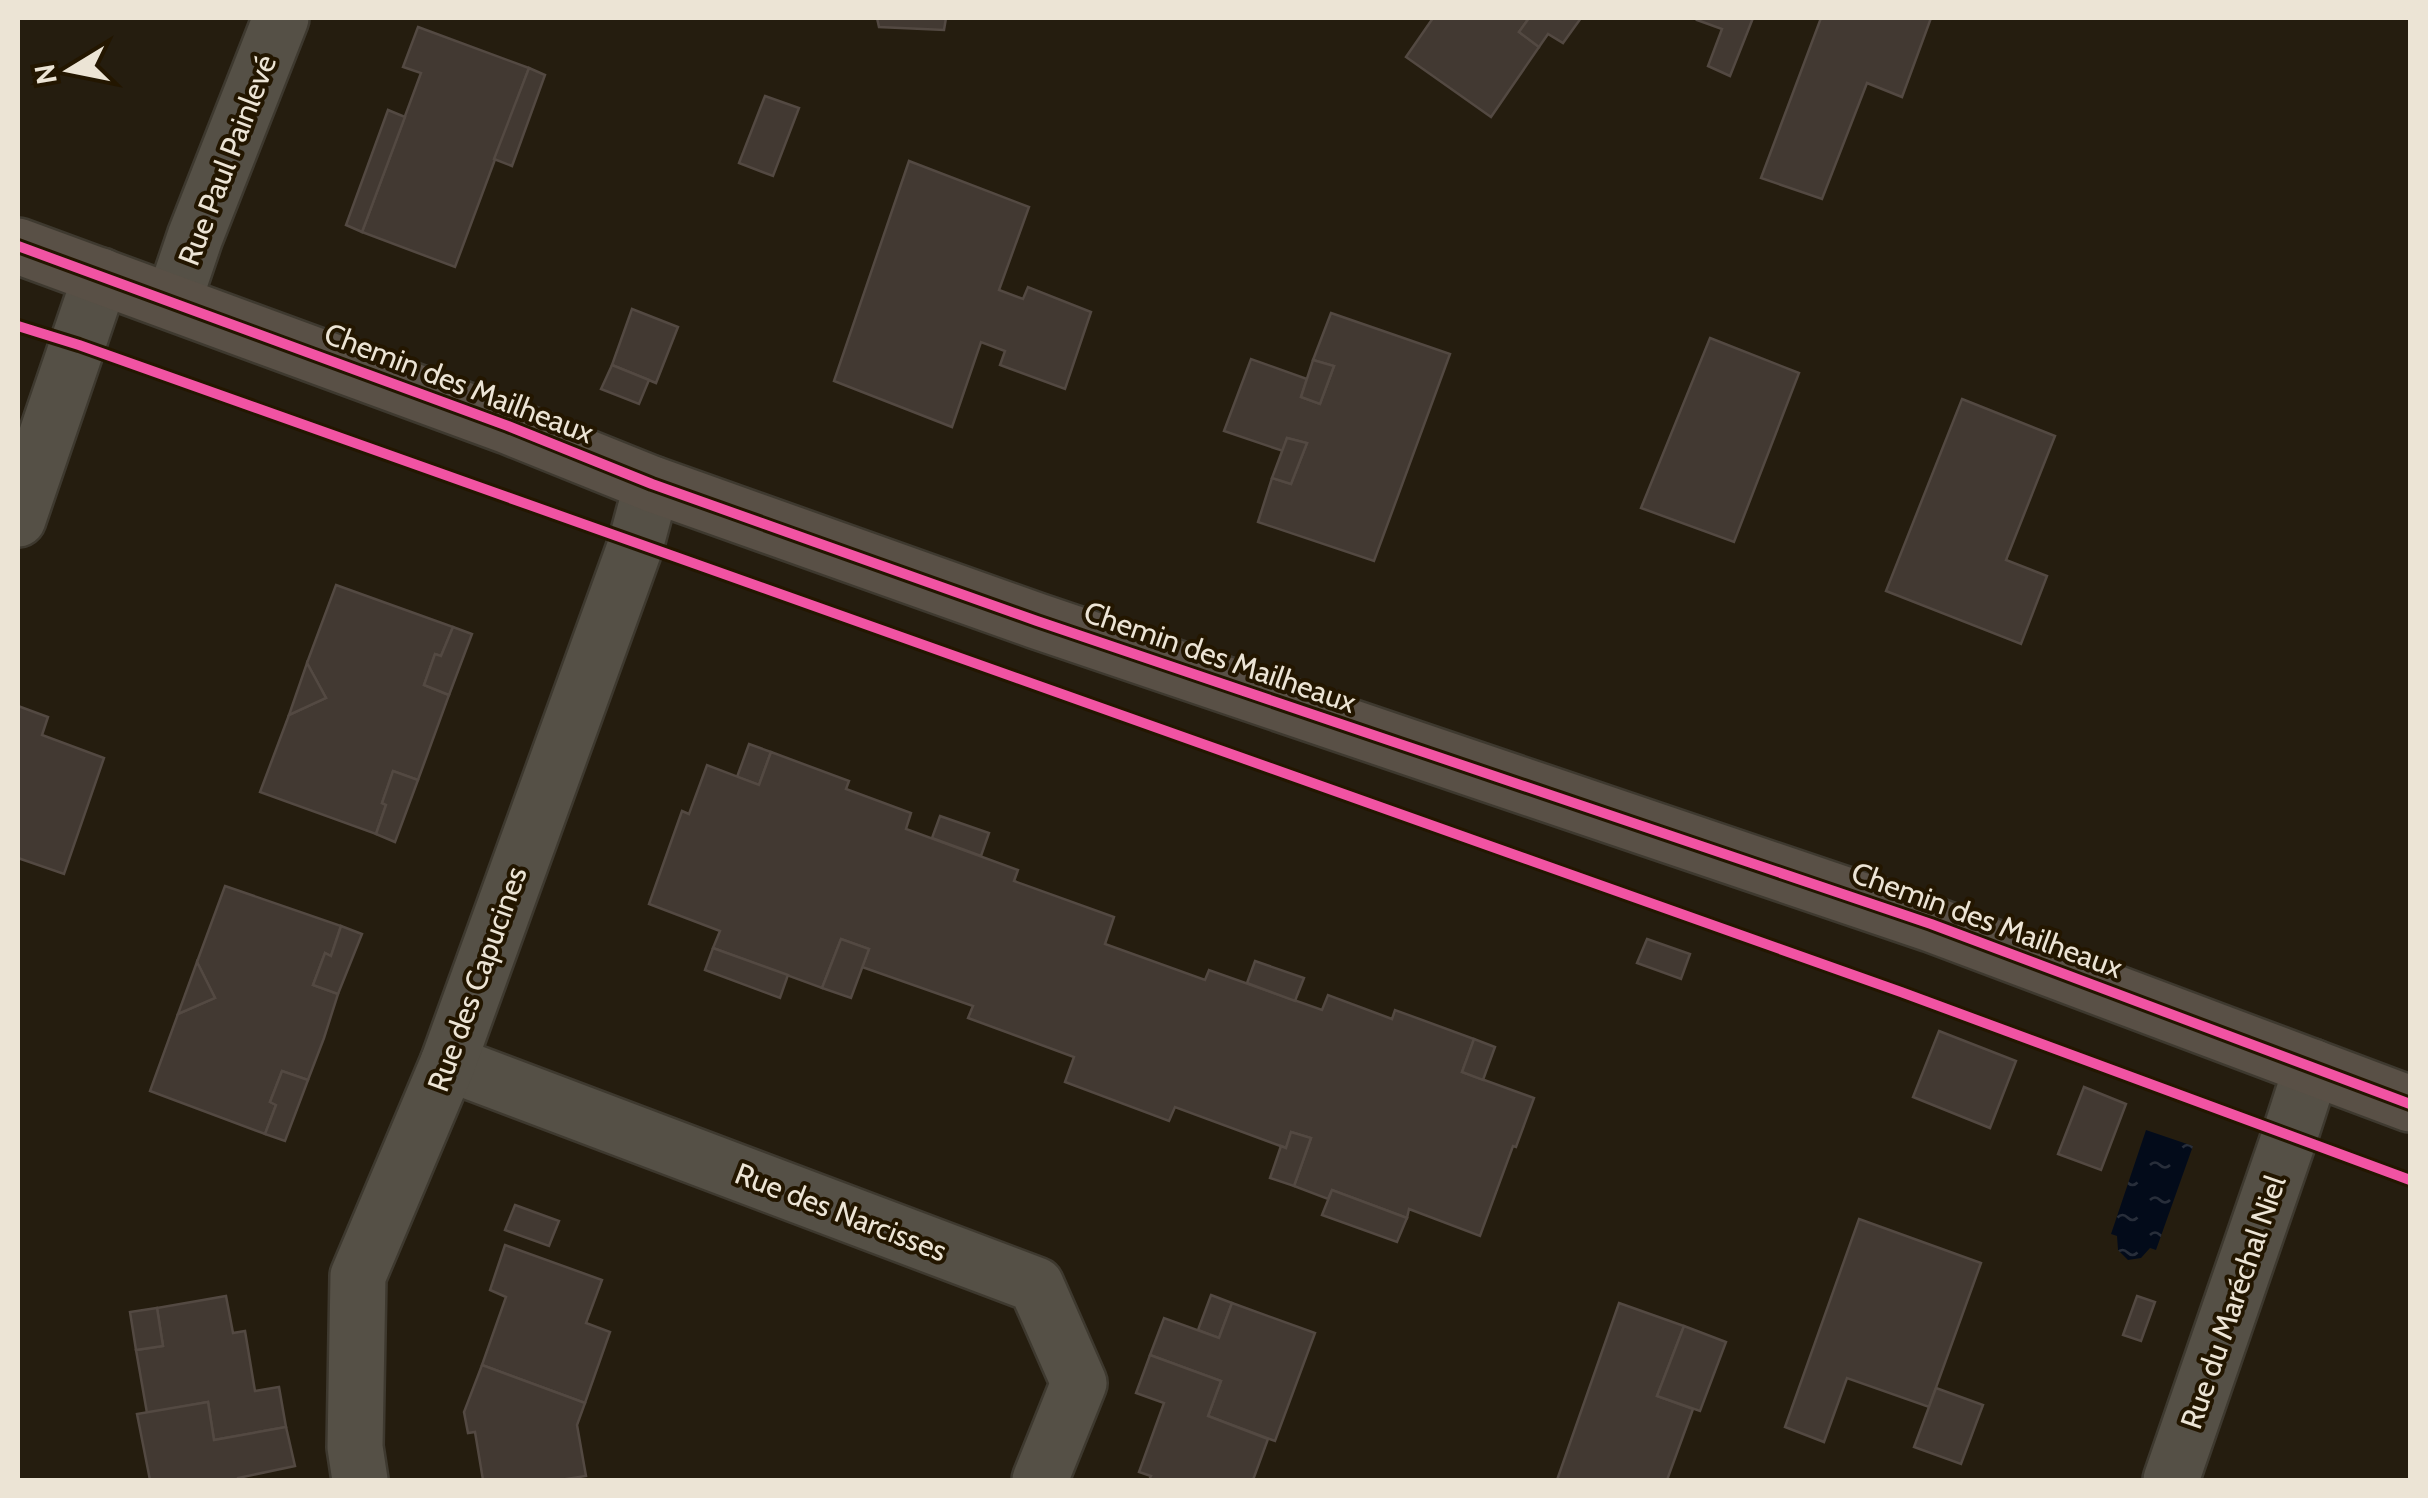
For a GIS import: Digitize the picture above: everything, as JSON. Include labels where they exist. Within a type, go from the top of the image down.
[{"type":"street","name":"Rue Paul Painlevé","points":[[174,302],[195,237],[281,18]]},
{"type":"street","name":"Chemin des Mailheaux","points":[[18,246],[508,426],[652,484],[1056,628],[1912,917],[2410,1104]]},
{"type":"street","points":[[18,519],[101,276]]},
{"type":"street","name":"Rue des Capucines","points":[[360,1480],[355,1447],[358,1276],[448,1063],[636,544],[652,484]]},
{"type":"street","name":"Rue des Narcisses","points":[[448,1063],[1036,1285],[1079,1383],[1040,1480]]},
{"type":"street","name":"Rue du Maréchal Niel","points":[[2172,1480],[2312,1067]]},
{"type":"water","points":[[2146,1130],[2193,1146],[2156,1250],[2150,1248],[2141,1258],[2128,1260],[2118,1250],[2117,1236],[2111,1234]]},
{"type":"building","points":[[877,18],[946,18],[944,30],[879,27]]},
{"type":"building","points":[[1433,18],[1529,18],[1519,32],[1539,47],[1491,117],[1406,57]]},
{"type":"building","points":[[1529,18],[1581,18],[1563,43],[1548,34],[1539,47],[1519,32]]},
{"type":"building","points":[[1698,18],[1753,18],[1730,76],[1708,66],[1722,29]]},
{"type":"building","points":[[1821,18],[1931,18],[1902,97],[1867,83],[1822,199],[1761,178]]},
{"type":"building","points":[[418,27],[529,68],[455,267],[362,232],[421,73],[403,67]]},
{"type":"building","points":[[529,68],[545,75],[512,166],[494,159]]},
{"type":"building","points":[[765,96],[799,108],[773,176],[739,163]]},
{"type":"building","points":[[388,110],[405,117],[362,232],[346,225]]},
{"type":"building","points":[[909,161],[1029,207],[999,290],[1023,299],[1028,287],[1091,312],[1065,389],[1000,365],[1005,351],[981,342],[952,427],[834,381]]},
{"type":"building","points":[[632,309],[678,327],[656,383],[612,365]]},
{"type":"building","points":[[1331,313],[1450,354],[1374,561],[1258,522],[1272,478],[1291,484],[1307,443],[1287,438],[1283,451],[1224,431],[1251,359],[1307,379],[1301,397],[1320,404],[1334,366],[1313,360]]},
{"type":"building","points":[[1710,338],[1799,373],[1734,542],[1641,508]]},
{"type":"building","points":[[1313,360],[1334,366],[1320,404],[1301,397]]},
{"type":"building","points":[[612,365],[649,380],[639,404],[601,389]]},
{"type":"building","points":[[1962,399],[2055,436],[2006,560],[2047,576],[2021,644],[1886,591]]},
{"type":"building","points":[[1287,438],[1307,443],[1291,484],[1272,478]]},
{"type":"building","points":[[336,585],[453,627],[441,656],[435,654],[424,685],[449,695],[418,780],[393,771],[376,834],[260,792],[289,715],[326,698],[307,663]]},
{"type":"building","points":[[453,627],[472,634],[449,695],[424,685],[435,654],[441,656]]},
{"type":"building","points":[[307,663],[326,698],[289,715]]},
{"type":"building","points":[[18,706],[48,717],[42,735],[104,758],[64,874],[18,858]]},
{"type":"building","points":[[749,744],[771,752],[759,785],[737,777]]},
{"type":"building","points":[[771,752],[849,781],[846,789],[911,813],[906,829],[1018,870],[1014,881],[1114,917],[1105,944],[1205,980],[1209,970],[1322,1010],[1328,995],[1392,1019],[1395,1010],[1474,1039],[1462,1072],[1534,1098],[1480,1236],[1409,1209],[1407,1218],[1332,1190],[1328,1199],[1294,1186],[1311,1138],[1291,1132],[1286,1148],[1175,1107],[1169,1121],[1065,1082],[1074,1057],[968,1018],[973,1006],[862,967],[869,949],[841,939],[822,988],[713,948],[720,931],[649,904],[682,811],[689,814],[707,765],[759,785]]},
{"type":"building","points":[[393,771],[418,780],[395,842],[376,834]]},
{"type":"building","points":[[940,816],[989,833],[981,856],[932,838]]},
{"type":"building","points":[[225,886],[341,926],[331,956],[325,953],[313,985],[338,994],[324,1038],[308,1080],[282,1071],[270,1102],[276,1105],[265,1134],[150,1091],[178,1014],[215,998],[197,962]]},
{"type":"building","points":[[341,926],[362,934],[338,994],[313,985],[325,953],[331,956]]},
{"type":"building","points":[[841,939],[869,949],[851,998],[822,988]]},
{"type":"building","points":[[1647,939],[1690,954],[1681,979],[1637,963]]},
{"type":"building","points":[[713,948],[788,975],[780,998],[705,970]]},
{"type":"building","points":[[1255,961],[1304,978],[1295,1001],[1247,983]]},
{"type":"building","points":[[197,962],[215,998],[178,1014]]},
{"type":"building","points":[[1939,1031],[2016,1061],[1990,1128],[1913,1097]]},
{"type":"building","points":[[1474,1039],[1495,1047],[1483,1080],[1462,1072]]},
{"type":"building","points":[[282,1071],[308,1080],[285,1141],[265,1134],[276,1105],[270,1102]]},
{"type":"building","points":[[2084,1087],[2126,1104],[2101,1170],[2058,1154]]},
{"type":"building","points":[[1291,1132],[1311,1138],[1294,1186],[1270,1178],[1281,1146],[1286,1148]]},
{"type":"building","points":[[1332,1190],[1407,1218],[1397,1242],[1322,1215]]},
{"type":"building","points":[[515,1205],[559,1221],[549,1246],[505,1230]]},
{"type":"building","points":[[1859,1219],[1981,1263],[1929,1407],[1847,1378],[1824,1442],[1785,1427]]},
{"type":"building","points":[[505,1245],[602,1280],[586,1323],[610,1332],[585,1403],[482,1365],[506,1297],[490,1290]]},
{"type":"building","points":[[1211,1295],[1232,1303],[1219,1338],[1198,1330]]},
{"type":"building","points":[[226,1296],[233,1333],[245,1331],[255,1391],[279,1387],[286,1427],[214,1440],[208,1402],[147,1413],[136,1350],[163,1346],[157,1308]]},
{"type":"building","points":[[2137,1296],[2155,1302],[2141,1341],[2123,1335]]},
{"type":"building","points":[[1232,1303],[1315,1333],[1275,1441],[1208,1416],[1221,1381],[1150,1355],[1164,1318],[1219,1338]]},
{"type":"building","points":[[1619,1303],[1684,1326],[1657,1396],[1693,1409],[1667,1480],[1557,1480]]},
{"type":"building","points":[[157,1308],[163,1346],[136,1350],[130,1312]]},
{"type":"building","points":[[1684,1326],[1726,1342],[1700,1411],[1657,1396]]},
{"type":"building","points":[[1150,1355],[1221,1381],[1208,1416],[1268,1439],[1253,1480],[1149,1480],[1151,1476],[1139,1472],[1164,1403],[1136,1393]]},
{"type":"building","points":[[482,1365],[585,1403],[577,1425],[586,1476],[483,1480],[475,1432],[468,1433],[464,1412]]},
{"type":"building","points":[[1936,1388],[1983,1405],[1961,1464],[1914,1447]]},
{"type":"building","points":[[208,1402],[214,1440],[286,1427],[295,1466],[238,1480],[150,1480],[137,1414]]},
{"type":"cycle path","points":[[18,246],[508,426],[652,484],[1037,621],[1931,924],[2410,1104]]},
{"type":"cycle path","points":[[18,326],[1901,992],[2410,1180]]}]
